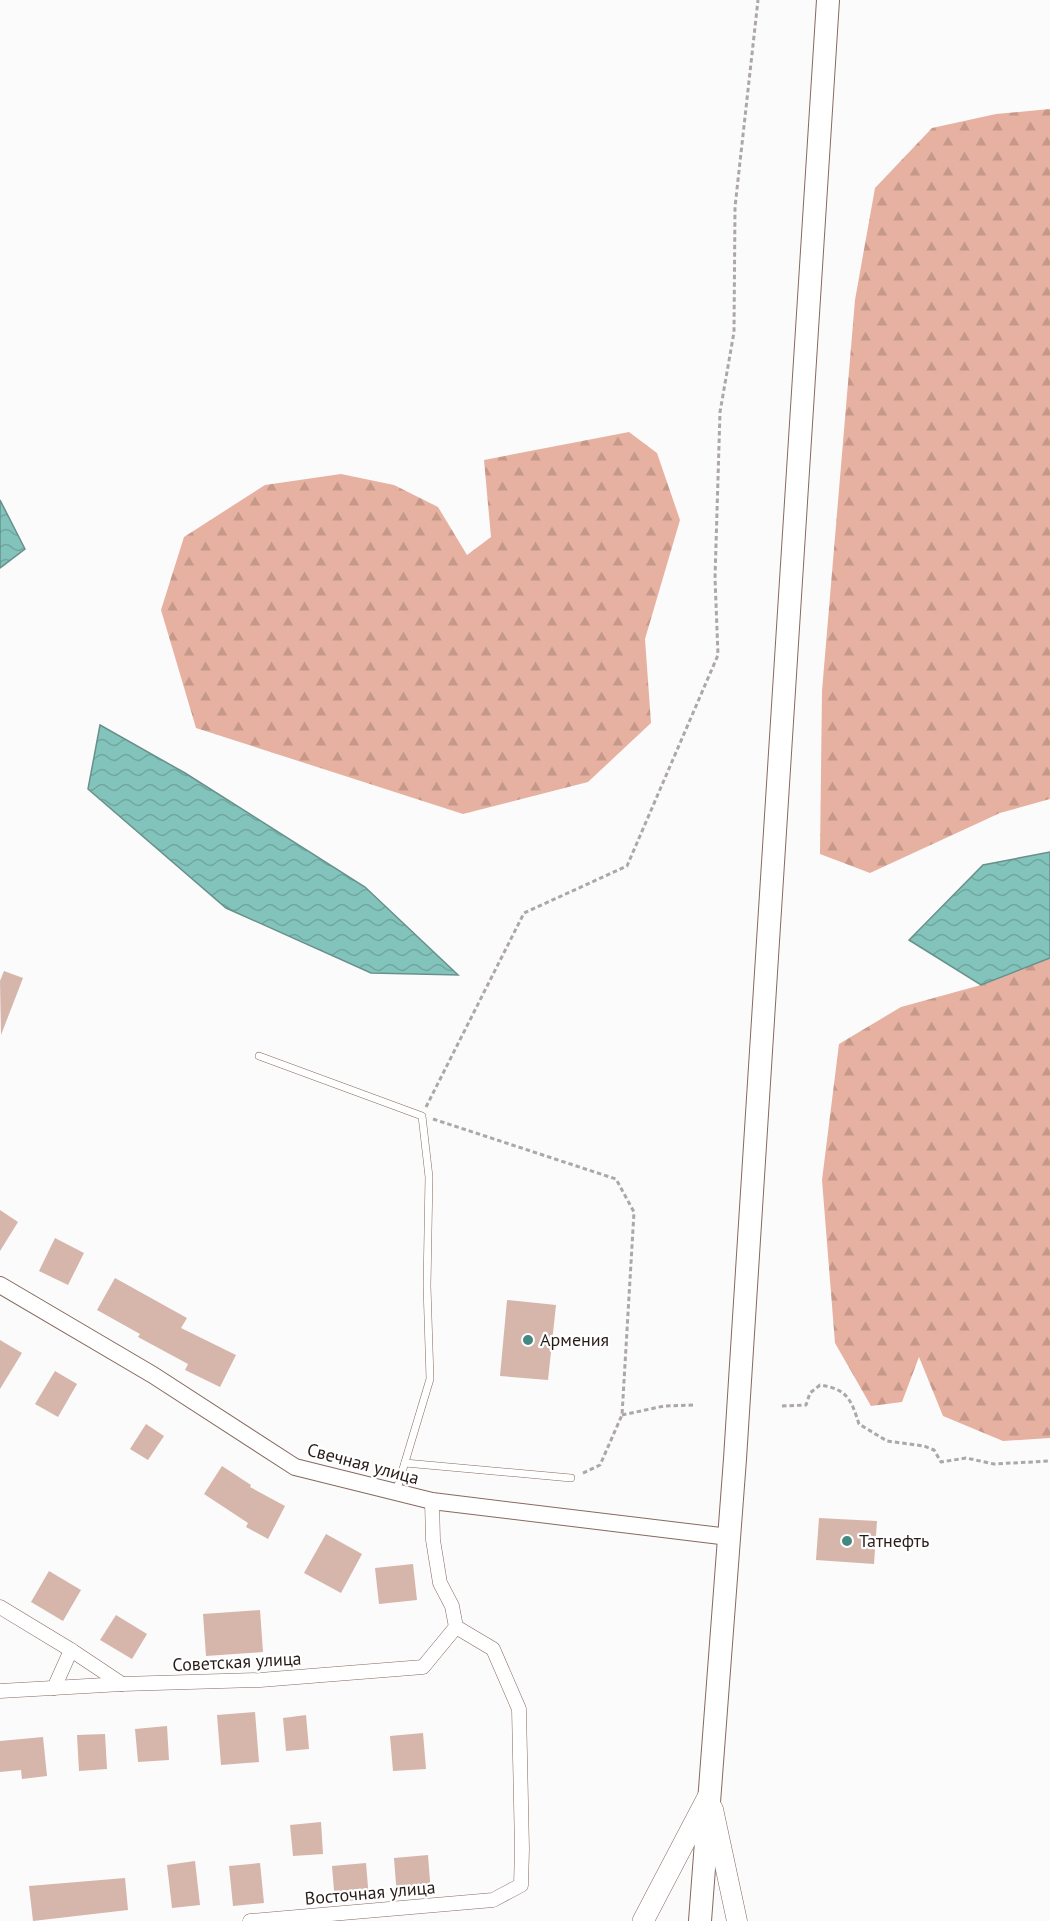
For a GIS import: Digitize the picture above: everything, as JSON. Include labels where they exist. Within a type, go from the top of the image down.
[{"type":"highway","points":[[700,1921],[729,1537],[828,0]]},
{"type":"main road","points":[[643,1921],[710,1794]]},
{"type":"main road","points":[[710,1794],[737,1921]]},
{"type":"street","name":"Свечная улица","points":[[0,1285],[153,1375],[295,1467],[432,1502],[729,1537]]},
{"type":"street","points":[[432,1502],[433,1540],[440,1582],[452,1606],[456,1627]]},
{"type":"street","points":[[0,1607],[122,1684]]},
{"type":"street","name":"Советская улица","points":[[0,1692],[122,1684],[261,1680],[423,1667],[456,1627]]},
{"type":"street","name":"Восточная улица","points":[[250,1921],[493,1900],[520,1885],[522,1849],[519,1709],[493,1649],[456,1627]]},
{"type":"street","points":[[54,1688],[71,1650]]},
{"type":"lane","points":[[259,1056],[422,1116],[429,1176],[427,1286],[430,1379],[395,1493]]},
{"type":"lane","points":[[405,1463],[571,1478]]},
{"type":"path","points":[[571,1478],[600,1465],[622,1414],[634,1212],[616,1179],[422,1116],[524,913],[627,866],[718,655],[715,578],[720,412],[734,332],[735,207],[758,0]]},
{"type":"path","points":[[782,1406],[806,1405],[810,1393],[820,1385],[838,1388],[853,1404],[859,1424],[887,1441],[924,1446],[934,1450],[941,1462],[966,1458],[994,1464],[1050,1461]]},
{"type":"path","points":[[622,1414],[664,1406],[695,1405]]},
{"type":"green space","points":[[1050,109],[1050,799],[1000,813],[870,873],[820,854],[822,691],[855,300],[875,188],[932,128],[996,114]]},
{"type":"green space","points":[[629,432],[657,453],[680,520],[645,639],[651,723],[588,782],[463,814],[196,728],[161,610],[184,537],[265,485],[341,474],[394,485],[438,507],[467,555],[491,537],[484,460]]},
{"type":"green space","points":[[1050,958],[1050,1438],[1003,1441],[943,1416],[919,1357],[902,1402],[871,1406],[835,1343],[822,1180],[839,1044],[901,1007],[981,985]]},
{"type":"water","points":[[0,500],[25,549],[0,568]]},
{"type":"water","points":[[100,725],[185,773],[365,887],[458,975],[371,973],[226,908],[88,789]]},
{"type":"water","points":[[1050,852],[1050,958],[981,985],[909,940],[983,865]]},
{"type":"building","points":[[4,971],[23,978],[1,1035],[0,981]]},
{"type":"building","points":[[0,1210],[18,1222],[0,1251]]},
{"type":"building","points":[[55,1238],[84,1253],[68,1285],[39,1271]]},
{"type":"building","points":[[115,1278],[187,1318],[181,1328],[236,1355],[220,1387],[185,1370],[188,1364],[138,1337],[140,1334],[97,1310]]},
{"type":"building","name":"Армения","points":[[507,1300],[556,1305],[548,1380],[500,1376]]},
{"type":"building","points":[[0,1340],[22,1353],[0,1389]]},
{"type":"building","points":[[55,1371],[77,1384],[58,1417],[35,1404]]},
{"type":"building","points":[[146,1424],[164,1436],[148,1460],[130,1449]]},
{"type":"building","points":[[222,1466],[251,1485],[250,1487],[285,1506],[268,1539],[246,1527],[248,1523],[204,1494]]},
{"type":"building","name":"Татнефть","points":[[819,1518],[877,1521],[874,1564],[816,1560]]},
{"type":"building","points":[[326,1534],[362,1554],[341,1593],[304,1573]]},
{"type":"building","points":[[413,1564],[417,1600],[379,1604],[375,1568]]},
{"type":"building","points":[[49,1571],[81,1590],[63,1621],[31,1602]]},
{"type":"building","points":[[260,1610],[263,1652],[206,1656],[203,1614]]},
{"type":"building","points":[[116,1615],[147,1634],[132,1659],[100,1640]]},
{"type":"building","points":[[255,1712],[259,1762],[221,1765],[217,1715]]},
{"type":"building","points":[[306,1715],[309,1749],[286,1751],[283,1718]]},
{"type":"building","points":[[167,1726],[169,1760],[138,1762],[135,1729]]},
{"type":"building","points":[[423,1733],[426,1769],[393,1771],[390,1736]]},
{"type":"building","points":[[105,1734],[107,1769],[79,1771],[77,1735]]},
{"type":"building","points":[[43,1737],[47,1776],[22,1779],[21,1770],[0,1772],[0,1741]]},
{"type":"building","points":[[321,1822],[323,1854],[293,1856],[290,1825]]},
{"type":"building","points":[[428,1855],[431,1894],[397,1897],[394,1858]]},
{"type":"building","points":[[195,1861],[200,1905],[172,1908],[167,1865]]},
{"type":"building","points":[[260,1863],[264,1903],[233,1906],[229,1866]]},
{"type":"building","points":[[366,1863],[369,1899],[335,1902],[332,1866]]},
{"type":"building","points":[[125,1878],[128,1910],[33,1921],[29,1886]]},
{"type":"place","name":"Армения","points":[[528,1340]]},
{"type":"place","name":"Татнефть","points":[[847,1541]]}]
